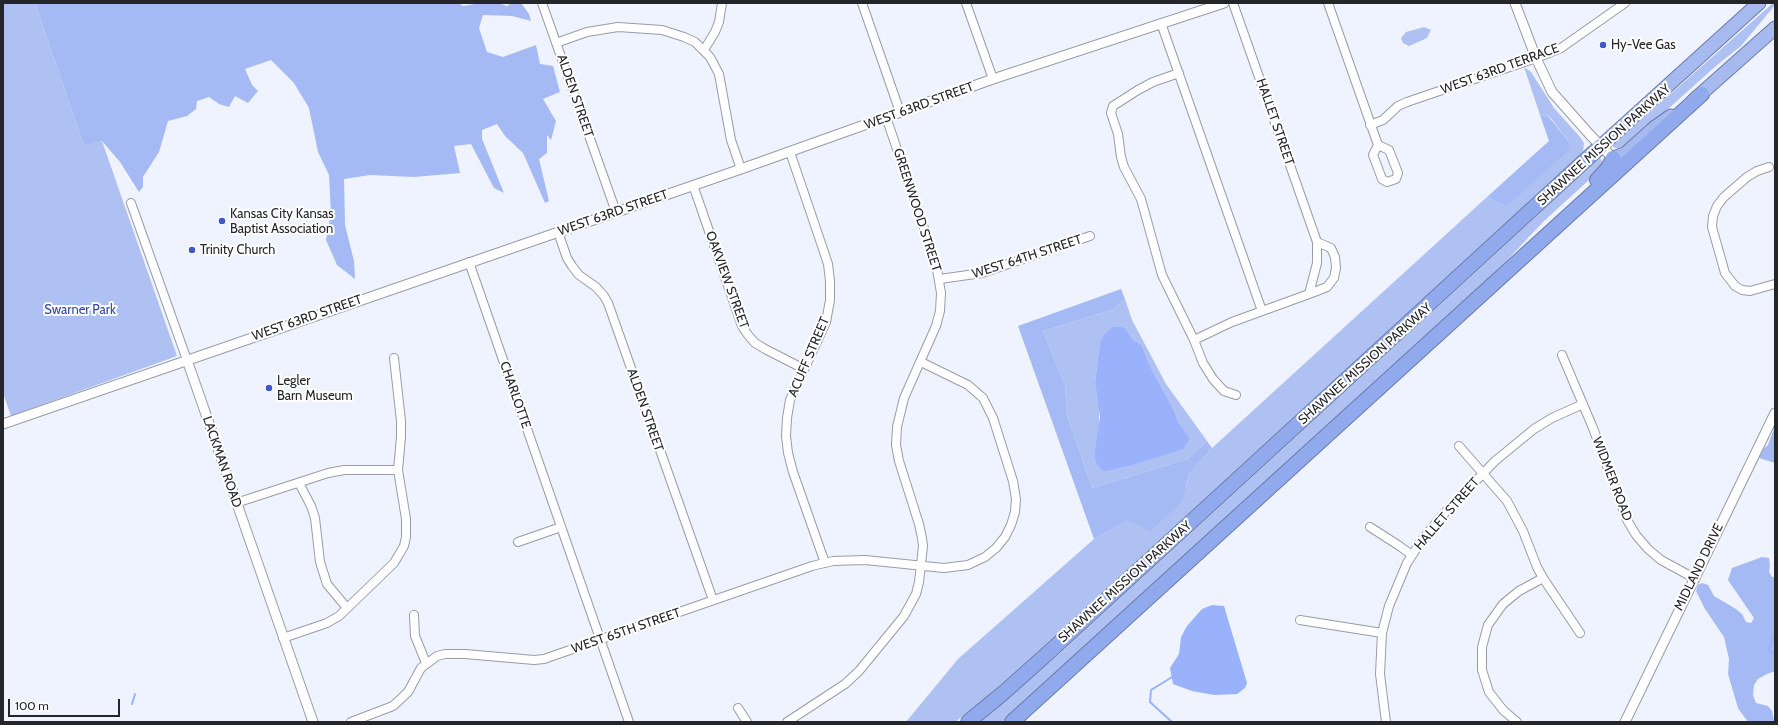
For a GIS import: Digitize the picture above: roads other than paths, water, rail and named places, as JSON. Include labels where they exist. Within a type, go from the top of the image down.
[{"type":"highway","name":"SHAWNEE MISSION PARKWAY","points":[[968,722],[1060,642],[1759,3]]},
{"type":"highway","points":[[1012,722],[1775,28]]},
{"type":"highway","points":[[1536,246],[1581,195],[1608,168],[1613,158],[1625,154],[1654,128],[1702,94]]},
{"type":"street","name":"ALDEN STREET","points":[[542,3],[616,212]]},
{"type":"street","points":[[704,50],[719,22],[722,3]]},
{"type":"street","points":[[862,3],[900,112]]},
{"type":"street","points":[[966,3],[993,79]]},
{"type":"street","name":"WEST 63RD STREET","points":[[3,424],[790,152],[993,79],[1224,3]]},
{"type":"street","name":"HALLET STREET","points":[[1233,3],[1317,242],[1317,263],[1309,294]]},
{"type":"street","points":[[1328,3],[1378,145]]},
{"type":"street","points":[[1515,3],[1536,58],[1552,92],[1613,158]]},
{"type":"street","name":"WEST 63RD TERRACE","points":[[1370,125],[1383,120],[1398,106],[1407,102],[1561,48],[1625,3]]},
{"type":"street","points":[[1161,23],[1262,311]]},
{"type":"street","points":[[556,42],[587,32],[618,27],[672,32],[695,42],[710,57],[719,74],[731,140],[741,169]]},
{"type":"street","points":[[1179,74],[1153,82],[1138,90],[1113,106],[1111,113],[1118,134],[1124,167],[1141,199],[1162,275],[1194,340],[1203,363],[1213,379],[1224,391],[1236,395]]},
{"type":"street","name":"GREENWOOD STREET","points":[[787,722],[845,684],[863,667],[908,608],[919,582],[922,538],[899,461],[896,445],[897,427],[904,398],[936,326],[940,311],[941,293],[936,263],[886,117]]},
{"type":"street","name":"ACUFF STREET","points":[[790,152],[824,249],[830,281],[830,300],[826,322],[790,400],[786,436],[788,453],[793,472],[825,563]]},
{"type":"street","points":[[1770,167],[1757,171],[1747,177],[1724,197],[1717,206],[1713,216],[1712,227],[1713,237],[1725,273],[1735,286],[1742,290],[1750,291],[1775,284]]},
{"type":"street","name":"OAKVIEW STREET","points":[[693,185],[742,326],[755,343],[804,369]]},
{"type":"street","name":"LACKMAN ROAD","points":[[131,203],[313,722]]},
{"type":"street","name":"ALDEN STREET","points":[[558,232],[567,258],[572,266],[579,275],[596,287],[608,303],[713,600]]},
{"type":"street","name":"WEST 64TH STREET","points":[[940,280],[982,273],[1090,236]]},
{"type":"street","points":[[1194,340],[1232,322],[1327,287],[1334,278],[1336,268],[1335,258],[1331,248],[1317,242]]},
{"type":"street","name":"CHARLOTTE","points":[[469,262],[629,722]]},
{"type":"street","name":"WIDMER ROAD","points":[[1562,355],[1583,404],[1622,510],[1636,535],[1661,560],[1694,578]]},
{"type":"street","points":[[283,638],[327,623],[339,616],[394,563],[404,546],[406,536],[406,519],[398,470],[401,421],[394,358]]},
{"type":"street","name":"WEST 65TH STREET","points":[[426,663],[437,656],[452,653],[534,660],[544,659],[825,563],[848,560],[944,568],[968,565],[985,557],[996,548],[1005,537],[1015,512],[1016,499],[1011,474],[993,418],[983,398],[968,385],[921,362]]},
{"type":"street","name":"HALLET STREET","points":[[1386,722],[1380,674],[1382,633],[1388,606],[1396,586],[1412,556],[1440,518],[1483,473],[1512,446],[1534,429],[1552,418],[1583,404]]},
{"type":"street","name":"MIDLAND DRIVE","points":[[1624,722],[1775,413]]},
{"type":"street","name":"HALLET STREET","points":[[1459,446],[1483,473]]},
{"type":"street","points":[[236,503],[328,473],[344,470],[398,470]]},
{"type":"street","points":[[1483,473],[1507,501],[1517,517],[1543,578],[1580,633]]},
{"type":"street","points":[[299,483],[311,506],[315,518],[320,562],[327,584],[347,608]]},
{"type":"street","points":[[518,542],[561,527]]},
{"type":"street","name":"HALLET STREET","points":[[1370,527],[1412,556]]},
{"type":"street","points":[[1517,722],[1502,710],[1490,692],[1482,670],[1482,647],[1488,625],[1503,604],[1519,591],[1543,578]]},
{"type":"street","points":[[351,722],[393,706],[408,692],[421,668],[426,663],[415,636],[414,615]]},
{"type":"street","points":[[1300,620],[1382,633]]},
{"type":"street","points":[[738,708],[747,722]]},
{"type":"waterway","points":[[1775,635],[1768,649],[1775,655]]},
{"type":"waterway","points":[[1172,677],[1151,690],[1150,702],[1172,722]]},
{"type":"waterway","points":[[132,704],[135,694]]},
{"type":"place","name":"Hy-Vee Gas","points":[[1603,45]]},
{"type":"place","name":"Kansas City Kansas Baptist Association","points":[[222,221]]},
{"type":"place","name":"Trinity Church","points":[[192,250]]},
{"type":"place","name":"Legler Barn Museum","points":[[269,388]]},
{"type":"park label","name":"Swarner Park","points":[[80,310]]}]
